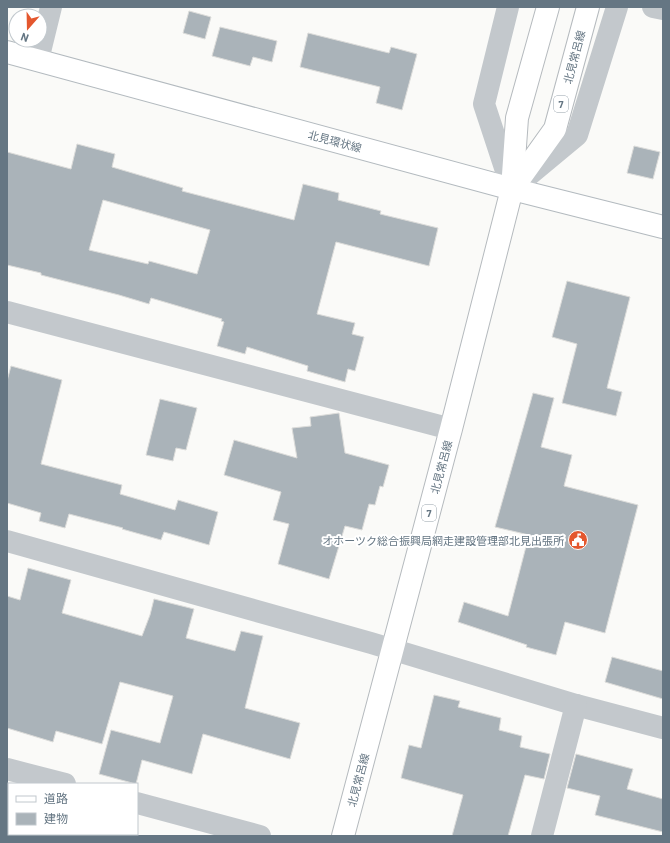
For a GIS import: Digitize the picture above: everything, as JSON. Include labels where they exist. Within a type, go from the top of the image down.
[{"type":"main road","name":"北見常呂線","points":[[343,836],[451,429],[512,190],[517,118],[548,7]]},
{"type":"main road","name":"北見常呂線","points":[[512,190],[555,129],[588,7]]},
{"type":"main road","name":"北見環状線","points":[[7,52],[512,190],[663,228]]},
{"type":"street","points":[[38,60],[51,7]]},
{"type":"street","points":[[508,7],[484,104],[512,190],[577,136],[617,7]]},
{"type":"street","points":[[653,7],[663,9]]},
{"type":"street","points":[[7,312],[451,429]]},
{"type":"street","points":[[7,541],[392,649],[576,705],[663,728]]},
{"type":"street","points":[[542,836],[576,705]]},
{"type":"street","points":[[7,768],[61,783]]},
{"type":"street","points":[[138,803],[260,836]]},
{"type":"building","points":[[189,11],[211,17],[205,39],[183,33]]},
{"type":"building","points":[[220,27],[277,41],[272,62],[253,57],[250,66],[212,56]]},
{"type":"building","points":[[308,33],[389,53],[391,47],[417,54],[402,110],[376,103],[380,87],[300,67]]},
{"type":"building","points":[[77,144],[115,154],[112,167],[183,188],[182,191],[294,220],[303,184],[339,193],[338,200],[381,211],[380,214],[438,228],[429,266],[336,242],[317,314],[355,323],[352,334],[364,337],[355,371],[348,369],[345,382],[307,371],[308,366],[247,347],[245,354],[217,346],[224,322],[221,321],[222,319],[151,298],[149,304],[41,275],[41,273],[7,265],[7,152],[71,169]],"holes":[[[103,200],[210,230],[197,274],[149,261],[148,264],[89,250]]]},
{"type":"building","points":[[634,146],[660,152],[653,179],[627,173]]},
{"type":"building","points":[[567,281],[630,297],[607,388],[622,392],[616,416],[562,403],[577,344],[552,337]]},
{"type":"building","points":[[11,366],[62,380],[41,464],[122,485],[120,494],[175,510],[178,500],[218,512],[209,545],[164,532],[161,540],[122,529],[123,528],[69,514],[65,528],[39,521],[41,513],[7,503],[7,381]]},
{"type":"building","name":"オホーツク総合振興局網走建設管理部北見出張所","points":[[533,393],[554,398],[541,447],[572,455],[564,486],[638,505],[605,633],[565,622],[556,655],[526,647],[527,645],[458,622],[464,602],[508,616],[529,535],[495,527]]},
{"type":"building","points":[[160,399],[197,408],[186,450],[176,448],[173,461],[146,455]]},
{"type":"building","points":[[339,413],[345,453],[389,465],[383,487],[380,486],[375,505],[369,504],[362,530],[345,526],[329,579],[278,564],[289,524],[273,520],[281,492],[224,475],[234,440],[297,458],[292,428],[311,426],[310,417]]},
{"type":"building","points":[[28,568],[71,580],[62,613],[142,636],[154,599],[194,609],[186,638],[235,651],[241,631],[263,636],[245,708],[300,723],[290,759],[203,734],[192,774],[142,760],[136,783],[99,774],[111,730],[160,743],[173,696],[120,682],[102,744],[56,731],[53,742],[7,728],[7,596],[20,600]]},
{"type":"building","points":[[612,657],[663,671],[663,699],[605,682]]},
{"type":"building","points":[[434,695],[460,701],[458,707],[501,718],[499,730],[522,736],[520,747],[550,754],[544,779],[525,775],[508,836],[452,836],[463,795],[401,778],[409,745],[421,748]]},
{"type":"building","points":[[576,754],[633,769],[627,789],[663,799],[663,832],[595,815],[600,796],[567,788]]},
{"type":"place","name":"オホーツク総合振興局網走建設管理部北見出張所","points":[[578,540]]}]
